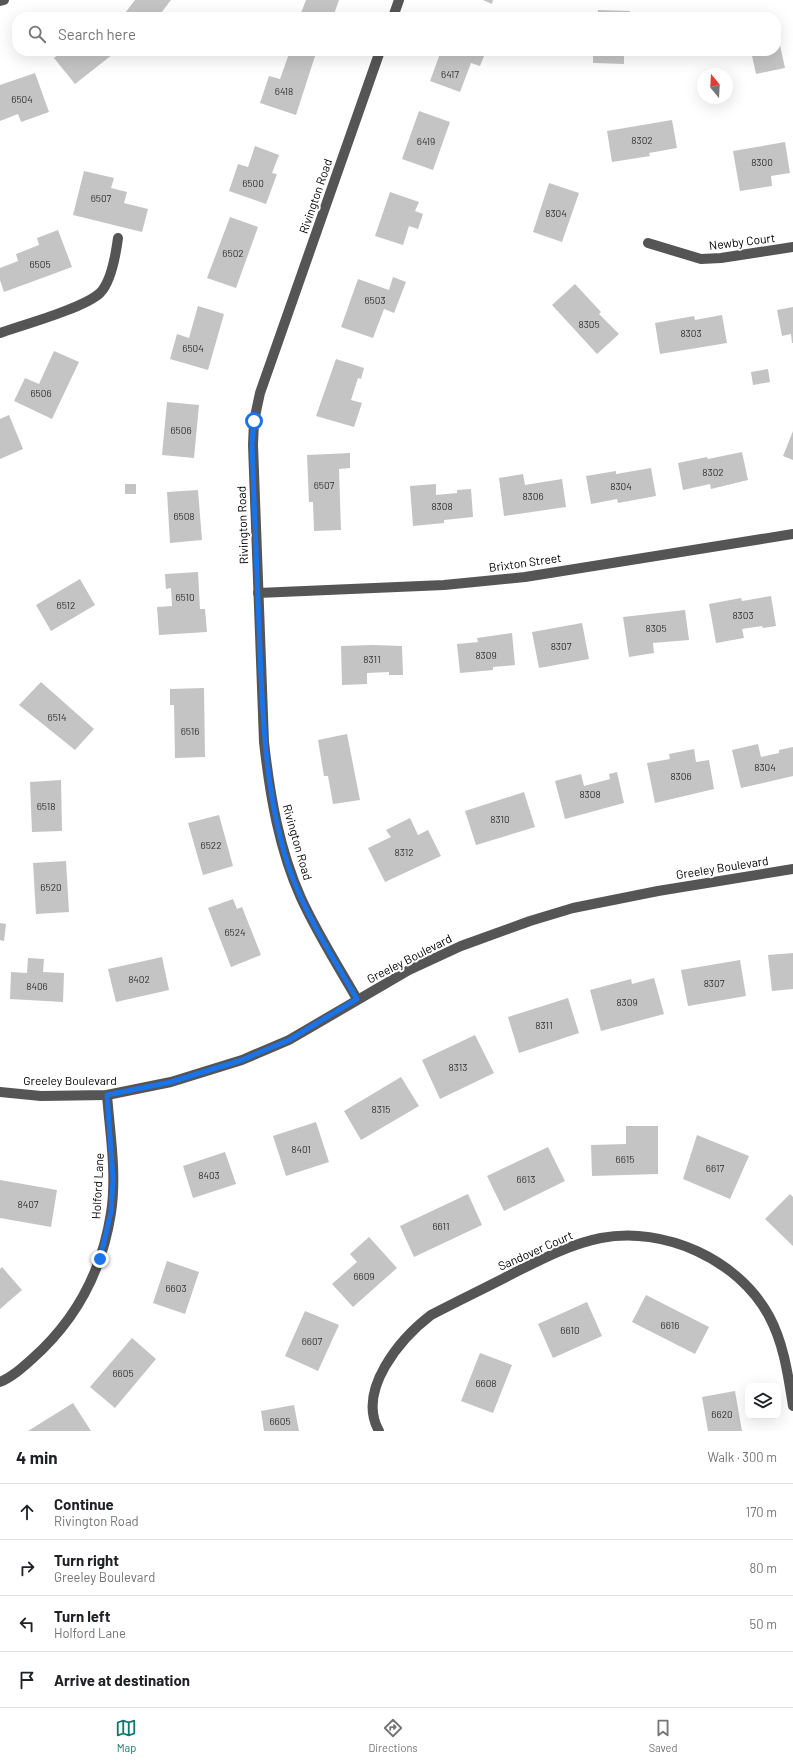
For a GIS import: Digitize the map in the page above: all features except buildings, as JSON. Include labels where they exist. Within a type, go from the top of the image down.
[{"type":"street","points":[[0,2],[4,0]]},
{"type":"street","points":[[394,12],[399,0]]},
{"type":"street","name":"Rivington Road","points":[[357,999],[301,898],[288,865],[277,826],[264,742],[252,445],[254,421],[260,393],[378,56]]},
{"type":"street","points":[[0,332],[79,305],[100,292],[114,266],[118,238]]},
{"type":"street","name":"Newby Court","points":[[648,244],[701,259],[721,258],[793,248]]},
{"type":"street","name":"Brixton Street","points":[[258,593],[444,585],[525,577],[793,534]]},
{"type":"street","name":"Greeley Boulevard","points":[[0,1092],[41,1096],[107,1095],[171,1082],[242,1060],[289,1040],[409,970],[461,946],[545,917],[573,908],[658,891],[793,869]]},
{"type":"street","name":"Holford Lane","points":[[0,1382],[18,1371],[62,1329],[84,1295],[100,1259],[111,1212],[113,1179],[107,1095]]},
{"type":"street","name":"Sandover Court","points":[[379,1431],[373,1414],[374,1400],[380,1376],[398,1346],[415,1327],[431,1315],[562,1250],[601,1238],[630,1235],[657,1238],[700,1252],[727,1269],[751,1291],[768,1315],[777,1333],[785,1363],[793,1406]]},
{"type":"route","points":[[100,1259],[111,1212],[113,1179],[107,1095],[171,1082],[242,1060],[289,1040],[357,999],[301,898],[288,865],[277,826],[270,787],[264,742],[252,445],[254,421]]}]
